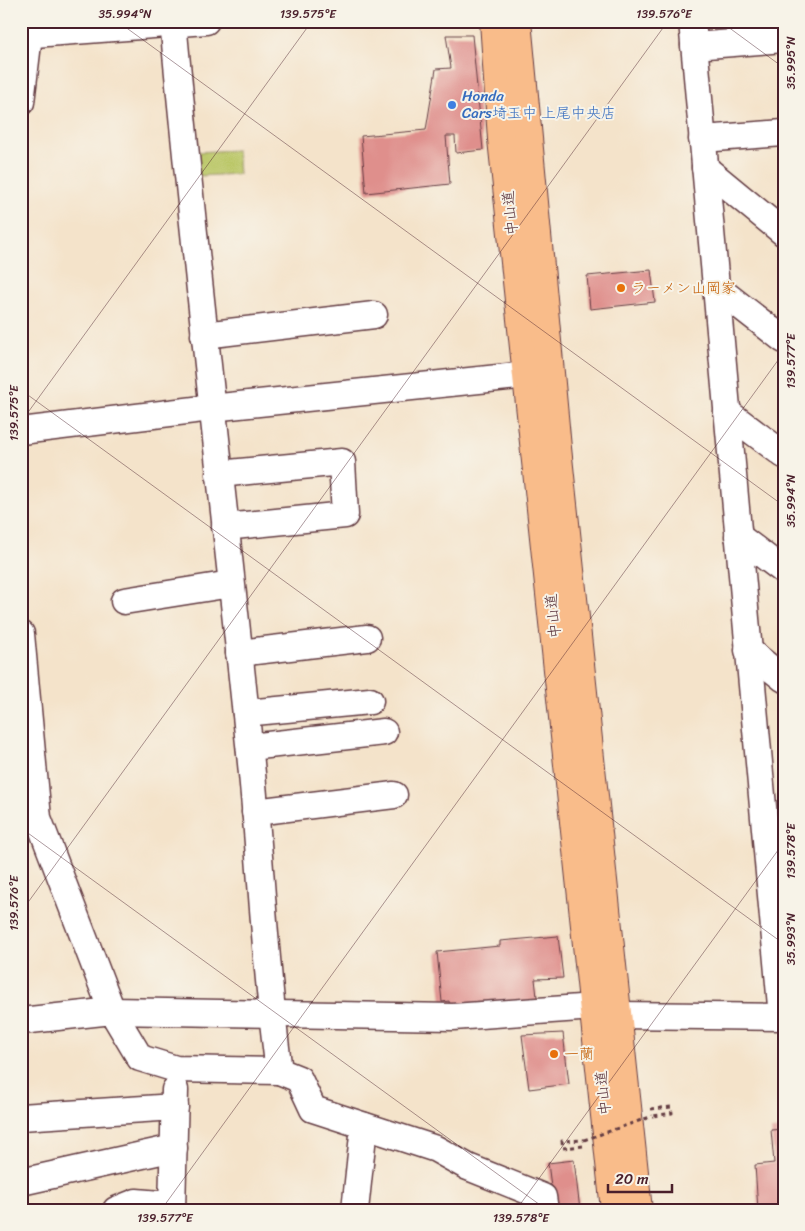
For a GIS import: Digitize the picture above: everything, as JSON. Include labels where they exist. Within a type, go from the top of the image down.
[{"type":"highway","name":"中山道","points":[[494,21],[502,139],[527,374],[606,1011],[638,1210]]},
{"type":"highway","name":"中山道","points":[[517,21],[557,448],[606,1011],[615,1210]]},
{"type":"street","points":[[21,102],[25,35],[206,21]]},
{"type":"street","points":[[173,23],[211,408],[250,747],[271,1013],[279,1071]]},
{"type":"street","points":[[21,1021],[112,1011],[453,1017],[606,1011],[783,1017],[778,910],[748,650],[693,34],[784,39]]},
{"type":"street","points":[[702,139],[784,133]]},
{"type":"street","points":[[705,168],[784,232]]},
{"type":"street","points":[[716,287],[784,340]]},
{"type":"street","points":[[204,335],[374,315]]},
{"type":"street","points":[[21,432],[211,408],[527,374]]},
{"type":"street","points":[[727,412],[784,455]]},
{"type":"street","points":[[219,474],[342,462],[345,515],[225,527]]},
{"type":"street","points":[[738,536],[784,571]]},
{"type":"street","points":[[124,601],[231,584]]},
{"type":"street","points":[[21,634],[30,820],[112,1011],[140,1058],[176,1069],[279,1071],[299,1079],[313,1109],[436,1149],[468,1167],[543,1197],[545,1210]]},
{"type":"street","points":[[239,653],[366,638]]},
{"type":"street","points":[[748,650],[784,679]]},
{"type":"street","points":[[246,713],[370,701]]},
{"type":"street","points":[[250,747],[384,732]]},
{"type":"street","points":[[255,812],[394,795]]},
{"type":"street","points":[[116,1210],[136,1202],[172,1207],[176,1069]]},
{"type":"street","points":[[21,1117],[175,1107]]},
{"type":"street","points":[[354,1210],[364,1126]]},
{"type":"street","points":[[21,1182],[174,1148]]},
{"type":"path","points":[[583,1146],[563,1148],[562,1141],[584,1140],[653,1116],[672,1113],[671,1107],[650,1109]]},
{"type":"green space","points":[[237,150],[239,174],[198,176],[196,152]]},
{"type":"building","points":[[446,35],[472,35],[483,150],[456,153],[455,136],[446,136],[450,184],[366,193],[361,136],[426,130],[436,69],[451,68]]},
{"type":"building","points":[[651,270],[655,302],[590,309],[587,276]]},
{"type":"building","points":[[558,936],[563,978],[535,979],[538,1006],[450,1008],[449,1001],[442,1002],[437,952],[500,946],[500,941]]},
{"type":"building","points":[[563,1033],[569,1084],[529,1089],[522,1035]]},
{"type":"building","points":[[784,1129],[784,1210],[758,1210],[755,1165],[774,1163],[771,1130]]},
{"type":"building","points":[[574,1160],[580,1210],[554,1210],[548,1163]]},
{"type":"place","name":"Honda Cars埼玉中 上尾中央店","points":[[452,105]]},
{"type":"place","name":"ラーメン山岡家","points":[[621,288]]},
{"type":"place","name":"一蘭","points":[[554,1054]]}]
